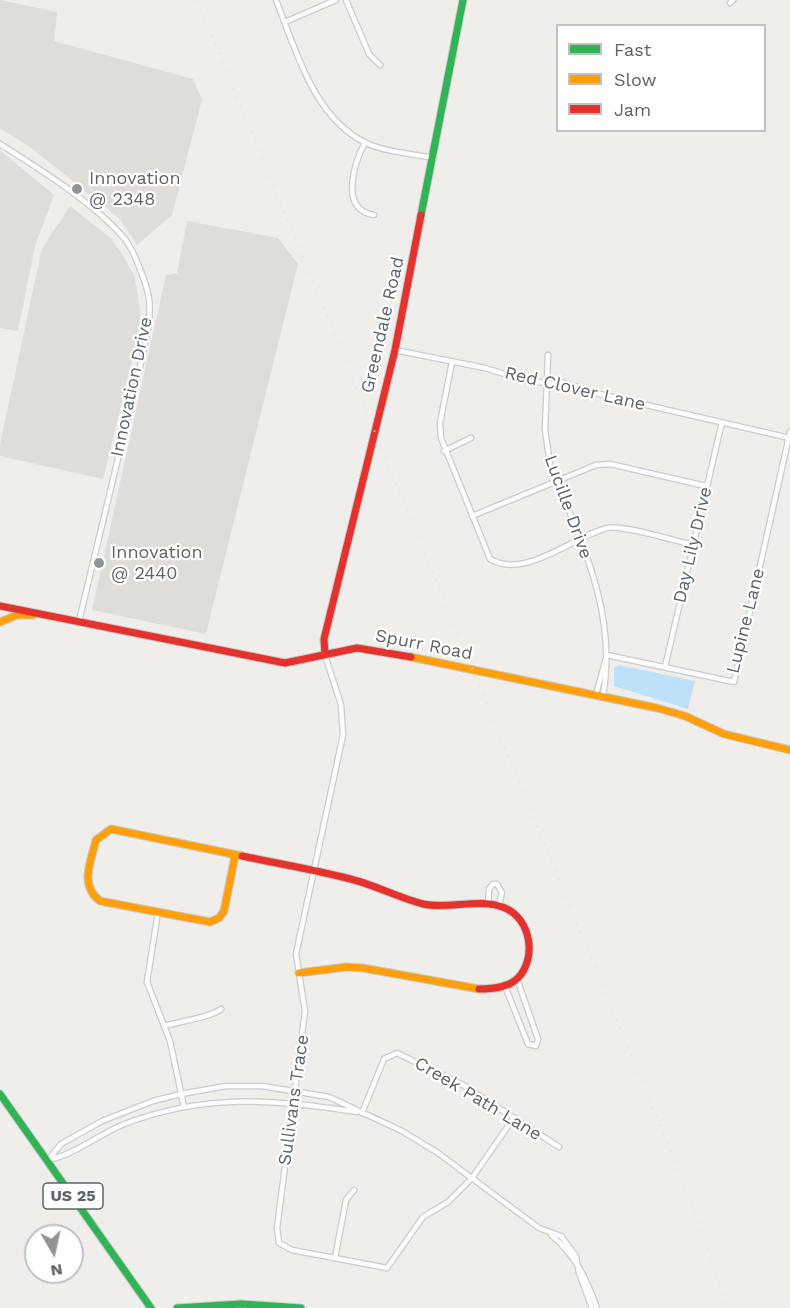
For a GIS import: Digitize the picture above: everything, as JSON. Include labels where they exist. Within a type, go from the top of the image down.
[{"type":"main road","name":"Greendale Road","points":[[325,655],[324,639],[395,350],[434,159],[463,0]]},
{"type":"main road","name":"Spurr Road","points":[[0,606],[285,663],[357,648],[371,650],[600,694],[675,712],[724,734],[790,750]]},
{"type":"main road","name":"Spurr Road","points":[[0,621],[17,615],[47,615]]},
{"type":"main road","points":[[235,856],[224,911],[215,921],[100,901],[88,891],[87,884],[96,840],[102,833],[111,829],[371,885],[424,904],[453,907],[499,905],[516,916],[525,929],[530,946],[526,966],[516,979],[505,986],[481,989],[355,967],[298,973]]},
{"type":"main road","name":"US 25","points":[[0,1094],[151,1308]]},
{"type":"main road","points":[[177,1308],[241,1304],[301,1308]]},
{"type":"street","points":[[276,0],[312,88],[341,125],[365,142],[434,159]]},
{"type":"street","points":[[285,22],[336,0]]},
{"type":"street","points":[[346,0],[369,54],[380,65]]},
{"type":"street","points":[[365,142],[355,161],[351,186],[354,197],[362,210],[374,215]]},
{"type":"street","name":"Innovation Drive","points":[[0,144],[96,212],[126,241],[145,284],[149,301],[148,328],[140,367],[79,621]]},
{"type":"street","name":"Red Clover Lane","points":[[395,350],[485,368],[530,382],[565,383],[603,395],[790,436]]},
{"type":"street","name":"Lucille Drive","points":[[548,355],[546,446],[556,481],[602,605],[608,643],[608,666],[600,694]]},
{"type":"street","points":[[452,362],[440,423],[444,451],[490,559],[500,565],[522,565],[608,528],[693,545]]},
{"type":"street","name":"Day Lily Drive","points":[[665,667],[722,422]]},
{"type":"street","name":"Lupine Lane","points":[[607,655],[734,682],[790,436]]},
{"type":"street","points":[[444,451],[471,438]]},
{"type":"street","points":[[472,516],[596,465],[610,464],[706,486]]},
{"type":"street","name":"Sullivans Trace","points":[[325,655],[341,705],[343,735],[340,758],[296,954],[305,1011],[276,1236],[285,1248],[387,1268],[423,1217],[448,1202],[472,1178],[513,1119]]},
{"type":"street","points":[[488,904],[489,890],[493,884],[497,884],[502,893],[499,905]]},
{"type":"street","points":[[158,912],[147,982],[154,1006],[165,1026],[184,1107]]},
{"type":"street","points":[[505,986],[528,1044],[536,1046],[538,1039],[516,979]]},
{"type":"street","points":[[165,1026],[190,1018],[211,1015],[221,1010]]},
{"type":"street","name":"Creek Path Lane","points":[[362,1113],[384,1059],[397,1053],[463,1085],[559,1147]]},
{"type":"street","points":[[48,1160],[61,1144],[113,1117],[153,1101],[181,1094],[226,1086],[296,1090],[329,1097],[438,1153],[547,1232],[564,1247],[583,1272],[597,1308]]},
{"type":"street","points":[[48,1160],[67,1156],[118,1127],[184,1107],[228,1100],[294,1102],[362,1113]]},
{"type":"street","points":[[113,1117],[118,1127]]},
{"type":"street","points":[[335,1258],[346,1200],[354,1190]]},
{"type":"street","points":[[577,1263],[592,1308]]},
{"type":"shaded area","points":[[0,0],[57,12],[54,41],[193,79],[202,99],[172,215],[137,245],[120,219],[30,147],[0,128]]},
{"type":"shaded area","points":[[0,150],[54,195],[35,246],[18,331],[0,328]]},
{"type":"shaded area","points":[[70,206],[113,240],[134,274],[140,309],[140,329],[103,479],[0,456],[0,444],[42,248]]},
{"type":"shaded area","points":[[187,221],[278,238],[298,264],[206,634],[92,610],[166,275],[177,273]]},
{"type":"water","points":[[618,665],[695,681],[688,709],[614,686],[614,668]]},
{"type":"railway","points":[[197,0],[671,1152],[702,1232],[727,1308]]},
{"type":"traffic: fast","points":[[421,215],[463,0]]},
{"type":"traffic: fast","points":[[0,1094],[151,1308]]},
{"type":"traffic: fast","points":[[177,1308],[241,1304],[301,1308]]},
{"type":"traffic: slow","points":[[0,622],[17,615],[33,615]]},
{"type":"traffic: slow","points":[[411,657],[657,708],[685,716],[724,734],[790,750]]},
{"type":"traffic: slow","points":[[235,856],[224,911],[219,918],[210,922],[100,901],[94,895],[88,880],[96,840],[111,829],[242,856]]},
{"type":"traffic: slow","points":[[299,973],[346,967],[363,968],[479,989]]},
{"type":"traffic: jam","points":[[325,655],[324,639],[395,350],[421,215]]},
{"type":"traffic: jam","points":[[0,606],[285,663],[357,648],[411,657]]},
{"type":"traffic: jam","points":[[242,856],[354,880],[423,904],[443,906],[475,903],[495,905],[514,913],[526,930],[528,940],[528,960],[524,970],[510,984],[479,989]]},
{"type":"place","name":"Innovation @ 2348","points":[[77,189]]},
{"type":"place","name":"Innovation @ 2440","points":[[99,563]]}]
